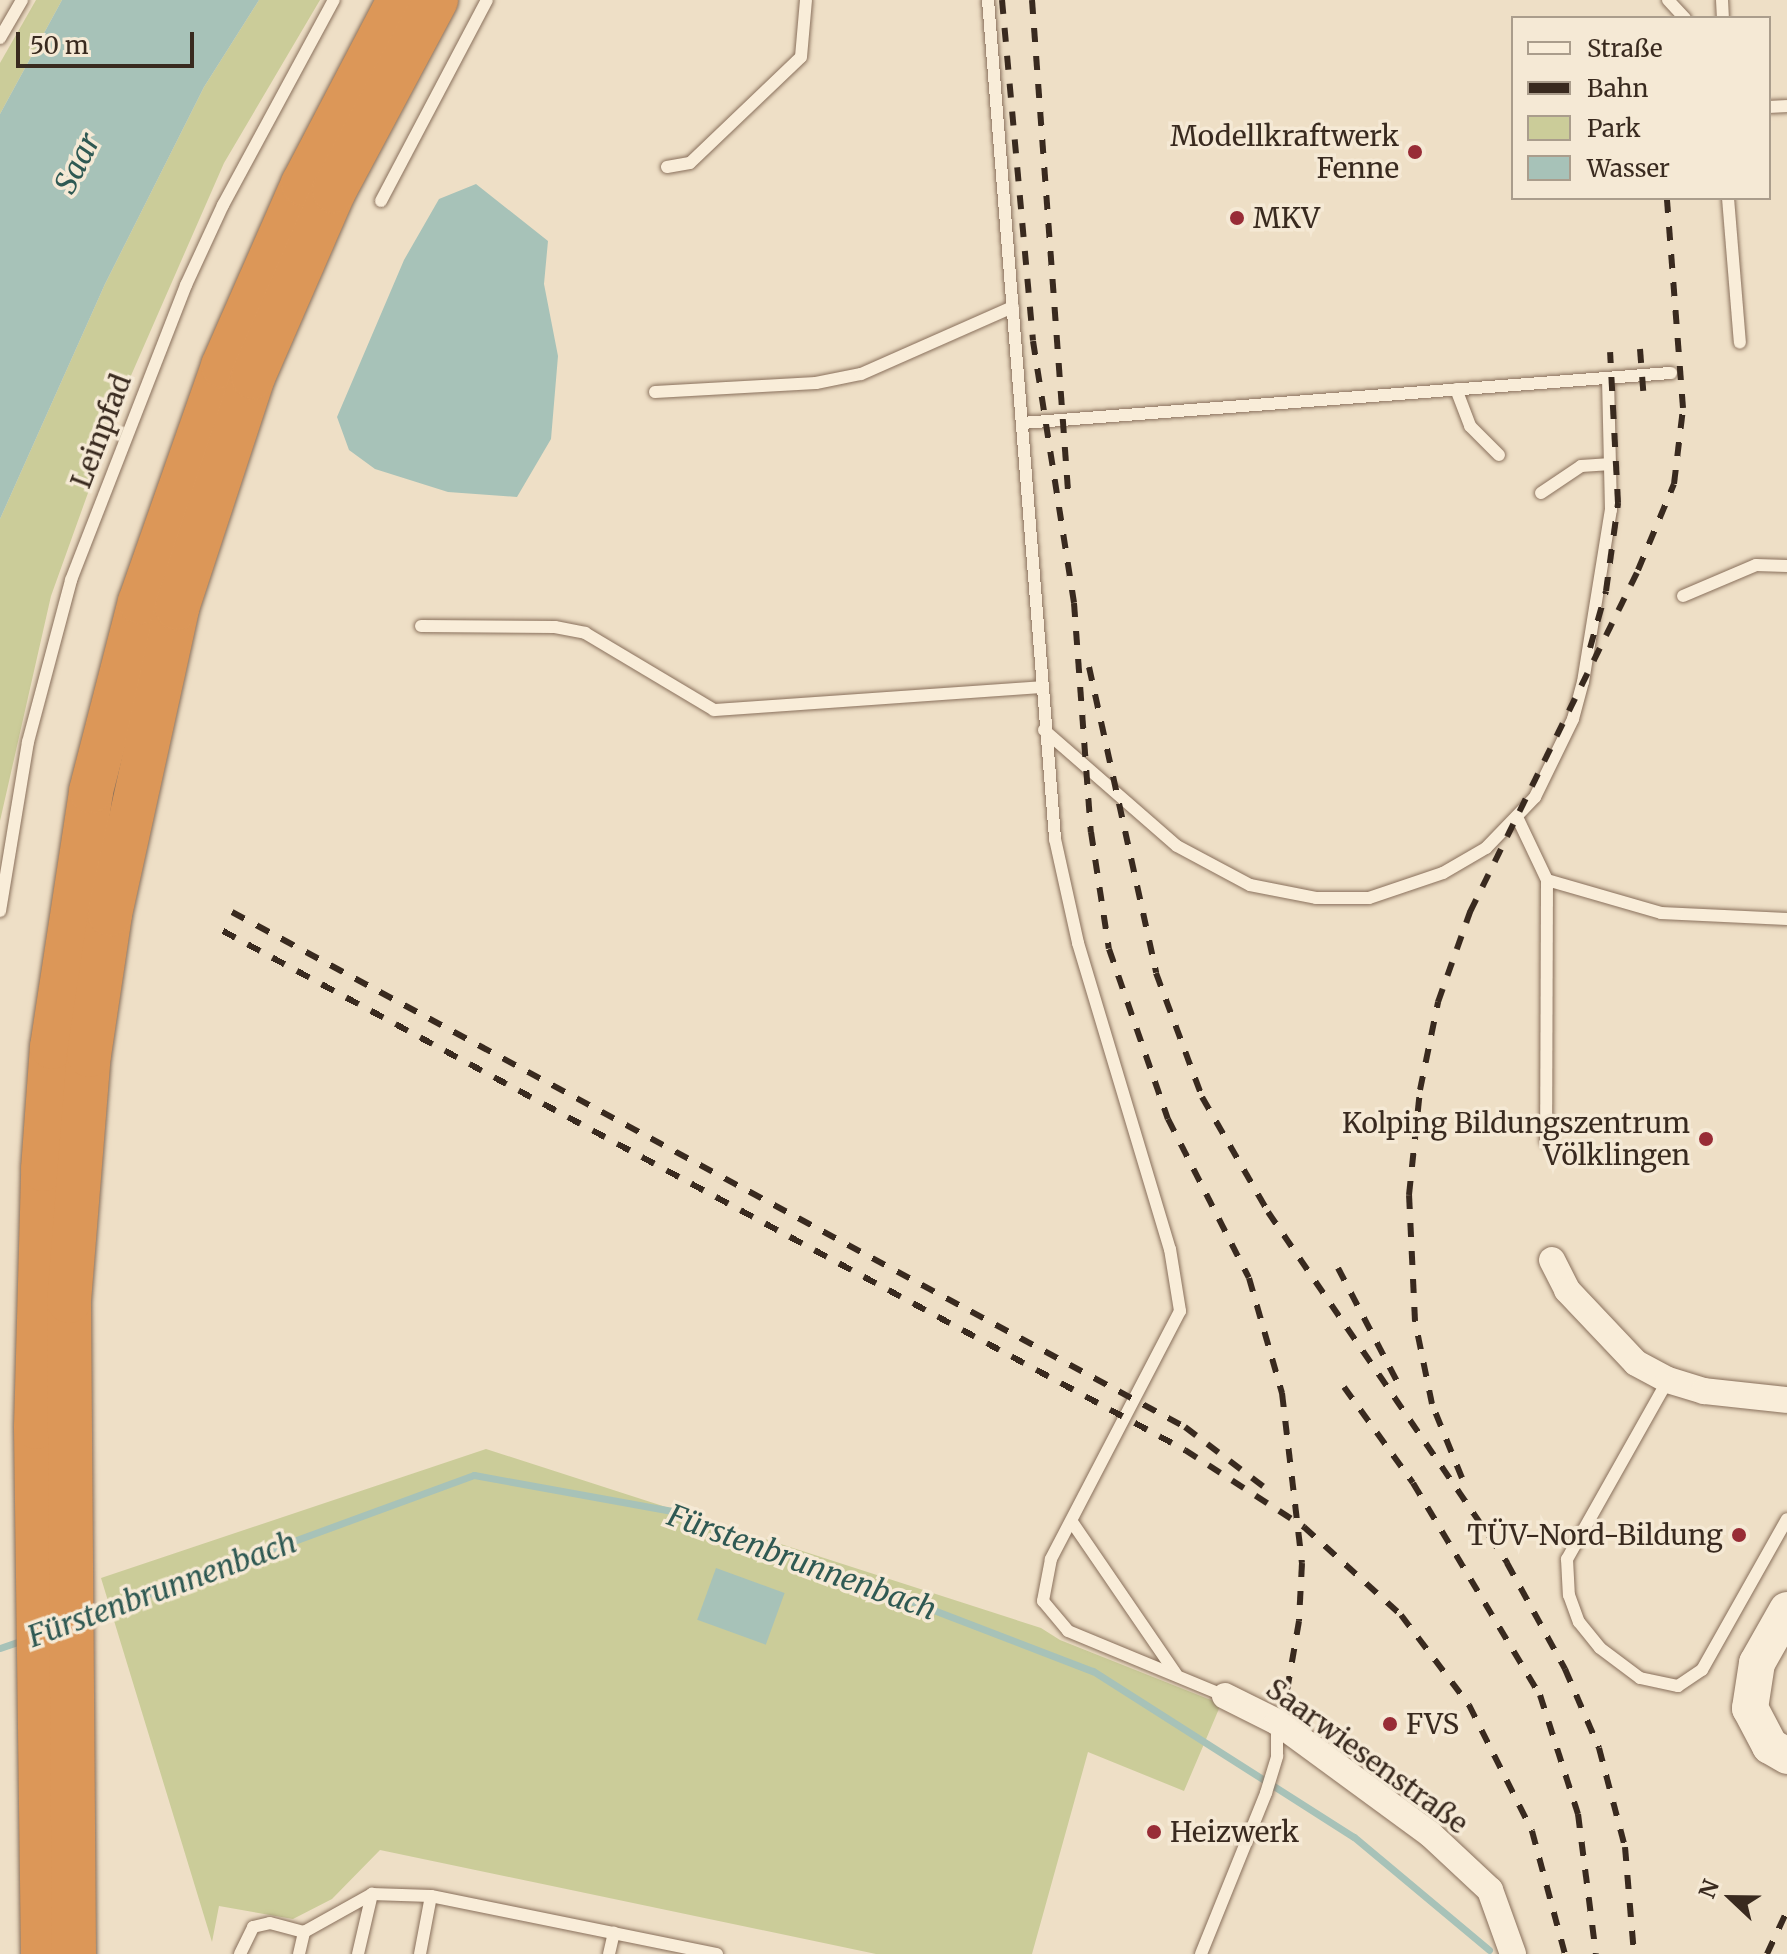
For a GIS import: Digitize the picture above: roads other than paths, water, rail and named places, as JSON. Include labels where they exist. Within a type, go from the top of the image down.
[{"type":"highway","points":[[74,1954],[54,1659],[43,1169],[52,1047],[91,791],[140,602],[223,366],[303,184],[399,0]]},
{"type":"highway","points":[[52,1597],[83,1114],[110,914],[151,711],[177,608],[253,377],[341,177],[436,0]]},
{"type":"highway","points":[[43,1954],[54,1659]]},
{"type":"street","points":[[1552,1260],[1567,1290],[1636,1363],[1668,1380],[1740,1398],[1787,1400]]},
{"type":"street","points":[[1787,1610],[1757,1663],[1750,1708],[1770,1746],[1787,1756]]},
{"type":"street","name":"Saarwiesenstraße","points":[[1225,1696],[1277,1722],[1430,1834],[1490,1890],[1513,1954]]},
{"type":"lane","points":[[0,38],[22,0]]},
{"type":"lane","name":"Leinpfad","points":[[0,911],[28,742],[76,565],[186,285],[223,205],[334,0]]},
{"type":"lane","points":[[381,201],[487,0]]},
{"type":"lane","points":[[667,167],[690,163],[801,57],[806,0]]},
{"type":"lane","points":[[988,0],[1055,839],[1078,943],[1170,1249],[1180,1311],[1051,1559],[1043,1601],[1068,1631],[1225,1696]]},
{"type":"lane","points":[[1668,0],[1683,16]]},
{"type":"lane","points":[[1728,200],[1740,343]]},
{"type":"lane","points":[[655,392],[816,383],[861,374],[1013,307]]},
{"type":"lane","points":[[1022,423],[1671,373]]},
{"type":"lane","points":[[1044,730],[1177,846],[1211,868],[1285,894],[1369,898],[1408,888],[1486,848],[1518,819],[1555,761],[1583,682],[1611,510],[1608,378]]},
{"type":"lane","points":[[1456,389],[1470,426],[1499,455]]},
{"type":"lane","points":[[1541,493],[1581,466],[1611,464]]},
{"type":"lane","points":[[1683,596],[1756,565],[1787,566]]},
{"type":"lane","points":[[421,626],[555,627],[585,633],[714,710],[1042,687]]},
{"type":"lane","points":[[1518,819],[1547,880],[1546,1141]]},
{"type":"lane","points":[[1547,880],[1661,913],[1787,919]]},
{"type":"lane","points":[[1668,1380],[1567,1559],[1569,1595],[1579,1622],[1600,1648],[1640,1678],[1665,1684],[1678,1686],[1702,1670],[1787,1519]]},
{"type":"lane","points":[[1072,1522],[1176,1674]]},
{"type":"lane","points":[[1201,1954],[1266,1793],[1277,1756],[1277,1722]]},
{"type":"lane","points":[[358,1954],[372,1894]]},
{"type":"lane","points":[[240,1954],[253,1927],[270,1923],[304,1932],[372,1894],[431,1896],[717,1954]]},
{"type":"lane","points":[[420,1954],[431,1896]]},
{"type":"lane","points":[[299,1954],[304,1932]]},
{"type":"lane","points":[[609,1954],[614,1933]]},
{"type":"water","name":"Saar","points":[[62,0],[259,0],[204,87],[105,284],[0,519],[0,114]]},
{"type":"water","points":[[476,184],[548,241],[544,284],[558,356],[551,439],[517,497],[448,492],[375,469],[349,450],[337,417],[404,260],[439,199]]},
{"type":"water","points":[[716,1568],[785,1593],[766,1645],[697,1620]]},
{"type":"waterway","name":"Fürstenbrunnenbach","points":[[86,1617],[474,1475],[678,1512],[1093,1671],[1354,1837],[1489,1950]]},
{"type":"waterway","name":"Fürstenbrunnenbach","points":[[0,1648],[26,1639]]},
{"type":"railway","points":[[1002,0],[1033,341],[1074,603],[1091,832],[1109,949],[1168,1119],[1249,1278],[1282,1393],[1302,1563],[1299,1621],[1286,1696]]},
{"type":"railway","points":[[1032,0],[1068,495]]},
{"type":"railway","points":[[1462,1478],[1432,1404],[1415,1321],[1409,1195],[1420,1090],[1438,1002],[1470,912],[1638,570],[1674,484],[1683,408],[1667,200]]},
{"type":"railway","points":[[1640,349],[1644,401]]},
{"type":"railway","points":[[1590,648],[1606,591],[1618,503],[1610,352]]},
{"type":"railway","points":[[1089,667],[1156,973],[1202,1097],[1268,1212],[1507,1563],[1565,1669],[1599,1748],[1625,1847],[1634,1954]]},
{"type":"railway","points":[[232,912],[1185,1427],[1268,1490]]},
{"type":"railway","points":[[223,931],[1185,1450],[1304,1527],[1401,1615],[1469,1705],[1532,1831],[1565,1954]]},
{"type":"railway","points":[[1338,1268],[1401,1389]]},
{"type":"railway","points":[[1344,1387],[1413,1483],[1540,1695],[1578,1814],[1596,1954]]},
{"type":"railway","points":[[1767,1954],[1787,1911]]},
{"type":"place","name":"Modellkraftwerk Fenne","points":[[1415,152]]},
{"type":"place","name":"MKV","points":[[1237,218]]},
{"type":"place","name":"Kolping Bildungszentrum Völklingen","points":[[1706,1139]]},
{"type":"place","name":"TÜV-Nord-Bildung","points":[[1739,1535]]},
{"type":"place","name":"FVS","points":[[1390,1724]]},
{"type":"place","name":"Heizwerk","points":[[1154,1832]]}]
